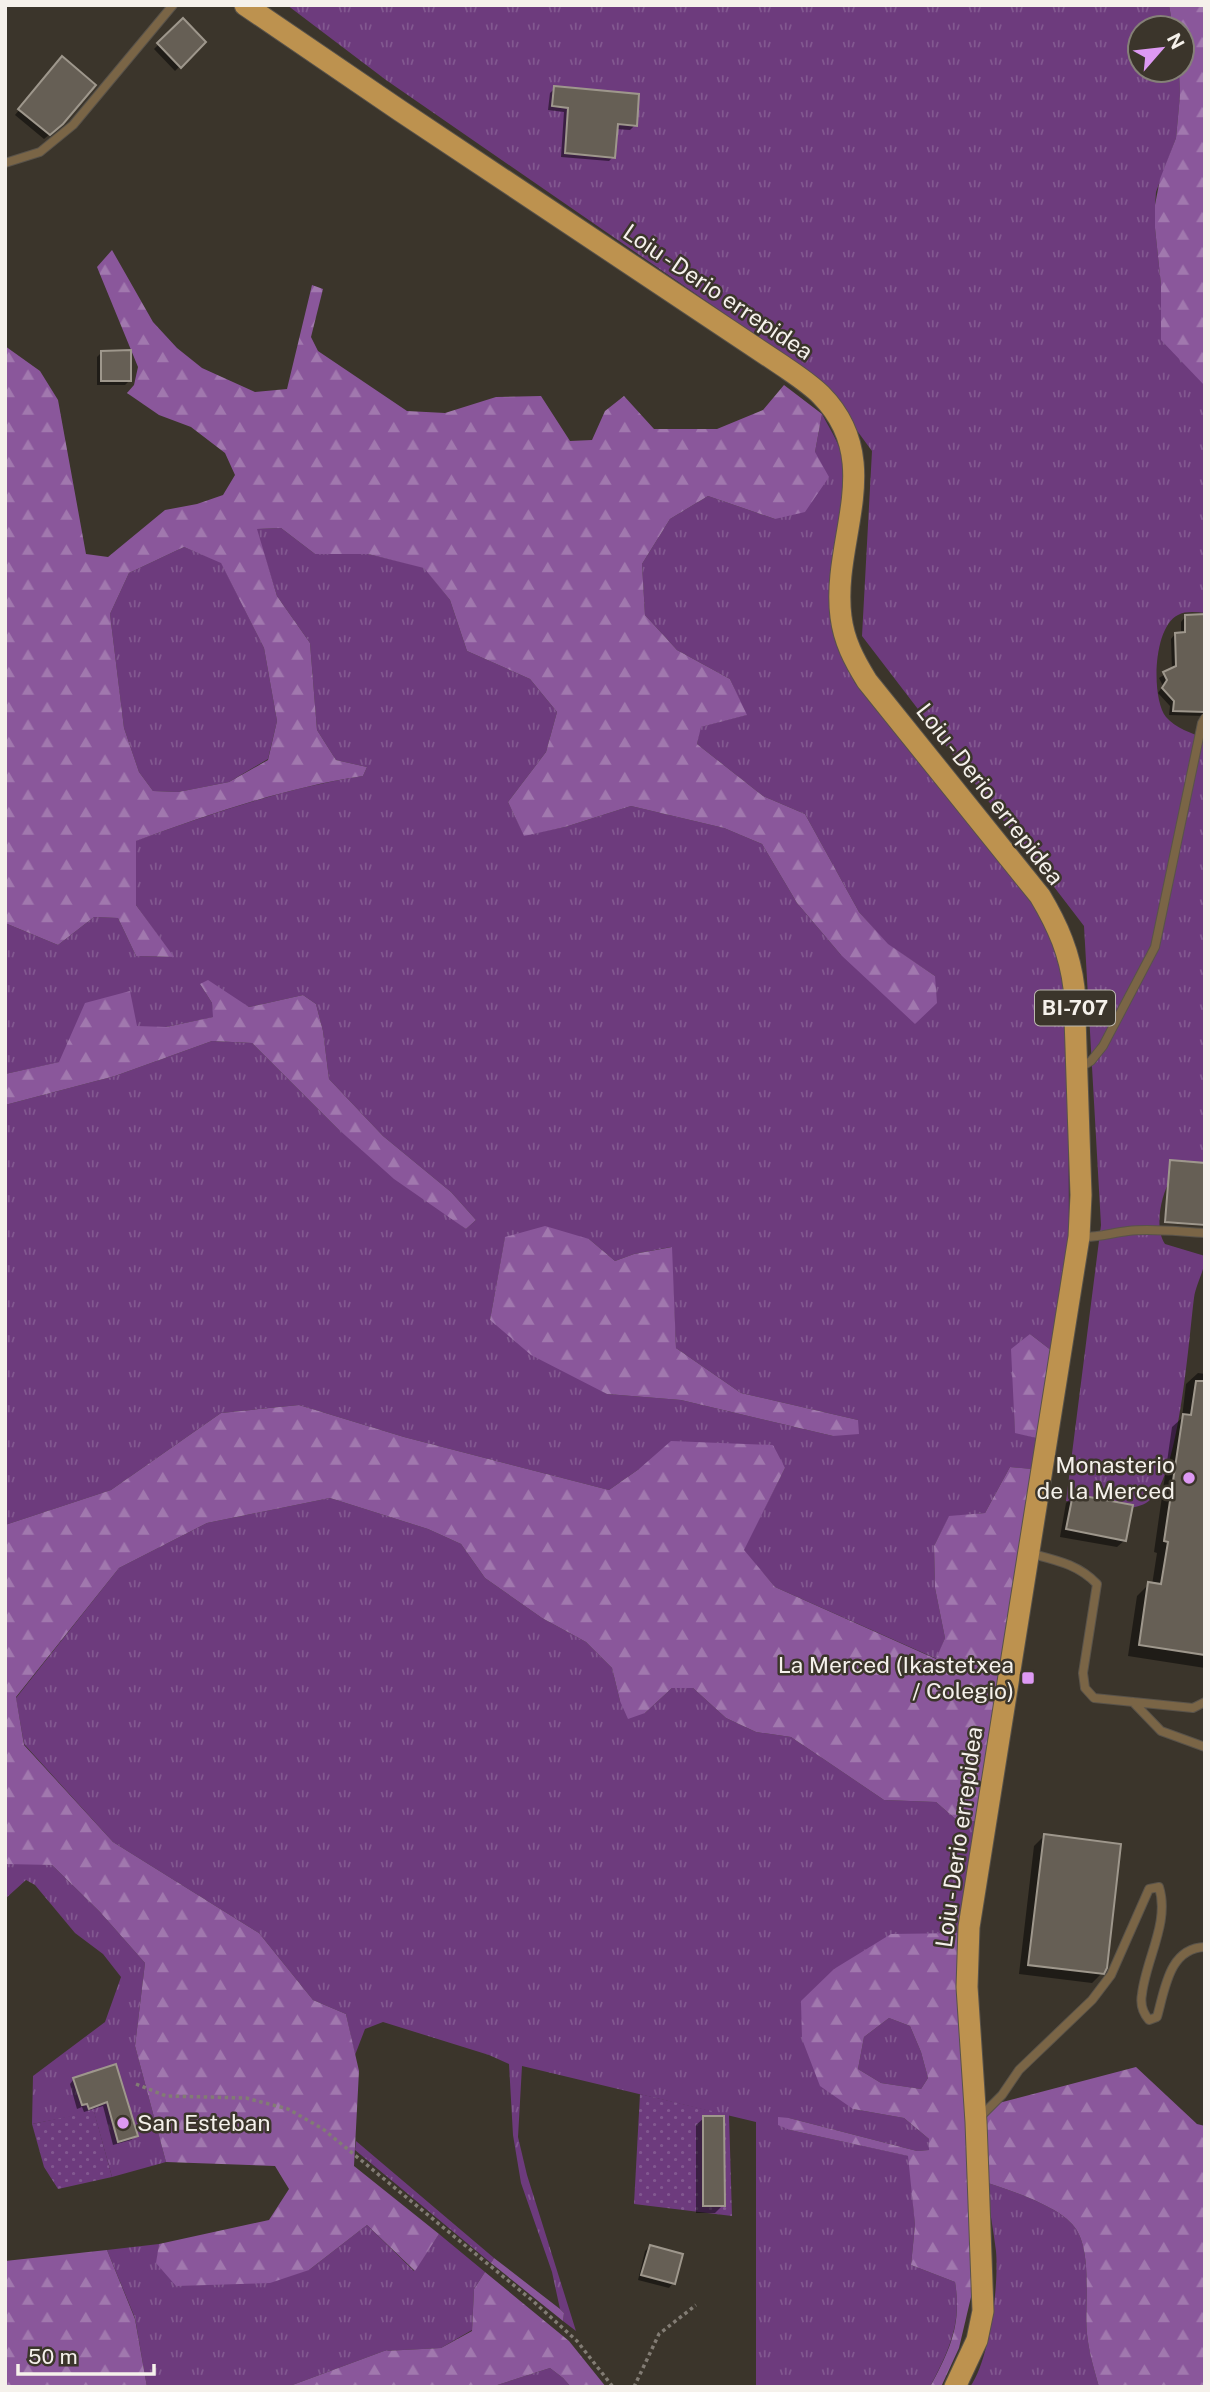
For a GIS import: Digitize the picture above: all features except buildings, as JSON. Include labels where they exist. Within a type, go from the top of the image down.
[{"type":"main road","name":"Loiu - Derio errepidea","points":[[245,5],[783,366],[821,396],[833,410],[849,440],[855,472],[840,599],[843,632],[849,648],[867,681],[1018,866],[1054,919],[1071,964],[1081,1195],[1079,1237],[967,1953],[983,2311],[976,2340],[956,2387]]},
{"type":"lane","points":[[5,163],[40,152],[73,125],[173,5]]},
{"type":"lane","points":[[1077,1069],[1091,1060],[1103,1046],[1156,947],[1180,821],[1205,718]]},
{"type":"lane","points":[[1079,1237],[1095,1238],[1128,1231],[1205,1233]]},
{"type":"lane","points":[[1029,1553],[1067,1563],[1086,1572],[1097,1584],[1083,1673],[1085,1688],[1094,1698],[1194,1708],[1205,1702]]},
{"type":"lane","points":[[1133,1702],[1161,1731],[1205,1747]]},
{"type":"lane","points":[[976,2122],[1002,2095],[1019,2070],[1092,2000],[1111,1975],[1149,1889],[1159,1886],[1163,1899],[1155,1946],[1141,1995],[1143,2013],[1149,2020],[1157,2017],[1171,1969],[1181,1955],[1195,1947],[1205,1947]]},
{"type":"path","points":[[136,2084],[166,2096],[246,2098],[288,2109],[323,2129],[578,2341],[613,2387]]},
{"type":"path","points":[[634,2387],[659,2334],[696,2305]]},
{"type":"green space","points":[[287,5],[1169,5],[1171,14],[1126,14],[1126,84],[1180,84],[1176,138],[1156,192],[1155,205],[1161,285],[1161,339],[1205,343],[1205,613],[1184,613],[1170,622],[1163,633],[1159,648],[1157,680],[1161,708],[1166,717],[1179,727],[1205,739],[1205,1162],[1186,1166],[1174,1175],[1164,1193],[1159,1220],[1165,1244],[1205,1256],[1194,1298],[1174,1441],[1167,1469],[1157,1491],[1146,1503],[1117,1508],[1066,1501],[1101,1225],[1084,926],[862,636],[872,451],[819,379],[386,80]]},
{"type":"green space","points":[[1169,5],[1205,5],[1205,386],[1161,340],[1161,285],[1155,205],[1160,179],[1176,138],[1180,84],[1196,84],[1196,14],[1171,14]]},
{"type":"green space","points":[[112,250],[153,322],[177,348],[202,368],[255,392],[287,389],[312,285],[323,289],[311,337],[318,351],[407,411],[445,413],[496,397],[541,396],[570,441],[592,440],[605,411],[624,396],[654,429],[717,429],[763,410],[784,385],[822,414],[815,452],[829,477],[805,512],[775,519],[708,496],[670,519],[642,564],[645,615],[677,650],[730,679],[747,715],[701,727],[697,744],[763,796],[805,814],[859,912],[888,944],[935,976],[937,1003],[915,1024],[841,955],[797,903],[762,844],[724,828],[631,806],[565,827],[524,836],[508,802],[546,752],[557,712],[530,679],[467,651],[450,600],[424,568],[368,554],[315,554],[281,528],[257,529],[277,596],[310,643],[317,730],[336,760],[367,767],[363,776],[276,795],[136,841],[136,905],[174,957],[136,956],[118,918],[94,917],[58,945],[5,923],[5,346],[40,371],[58,400],[86,554],[108,557],[165,510],[197,504],[223,495],[235,475],[225,453],[191,427],[159,415],[127,393],[134,385],[138,367],[97,267]],"holes":[[[184,547],[221,563],[264,648],[277,721],[268,760],[229,782],[178,792],[153,791],[139,772],[124,728],[110,614],[129,573]]]},
{"type":"green space","points":[[822,414],[839,447],[845,468],[843,507],[829,604],[831,623],[841,654],[855,683],[1024,890],[1048,928],[1061,962],[1068,1022],[1069,1244],[1052,1351],[1030,1334],[1014,1397],[1015,1432],[1036,1438],[1032,1469],[1010,1467],[985,1513],[949,1517],[934,1546],[935,1588],[945,1638],[937,1659],[775,1587],[743,1550],[785,1468],[639,1469],[609,1490],[404,1437],[299,1405],[221,1413],[111,1490],[5,1525],[5,1105],[115,1076],[212,1041],[252,1043],[337,1128],[466,1229],[476,1220],[451,1192],[383,1136],[329,1079],[323,1031],[316,1004],[303,995],[249,1007],[200,984],[212,1003],[214,1017],[166,1027],[137,1027],[60,1062],[5,1074],[5,923],[58,945],[94,917],[118,918],[136,956],[173,957],[136,905],[135,841],[276,795],[363,776],[367,767],[336,760],[317,730],[310,643],[277,596],[256,529],[281,528],[315,554],[368,554],[424,567],[450,600],[467,651],[530,679],[557,712],[546,752],[508,802],[524,835],[565,827],[631,806],[724,828],[762,844],[797,903],[841,955],[935,976],[887,944],[859,912],[805,814],[763,796],[697,744],[700,727],[746,715],[730,679],[677,650],[645,615],[642,564],[670,519],[708,496],[775,519],[815,452]],"holes":[[[505,1238],[589,1239],[615,1261],[634,1254],[671,1247],[676,1348],[741,1393],[858,1420],[833,1436],[681,1400],[607,1394],[490,1320]]]},
{"type":"green space","points":[[184,547],[221,562],[264,648],[277,721],[268,759],[229,782],[178,792],[153,791],[139,772],[124,728],[110,614],[129,573]]},
{"type":"green space","points":[[208,980],[249,1007],[303,995],[316,1004],[323,1031],[329,1079],[383,1136],[451,1192],[476,1220],[466,1229],[394,1179],[337,1128],[252,1043],[212,1041],[115,1076],[5,1105],[5,1074],[59,1062],[85,1003],[130,991],[137,1026],[166,1027],[213,1017],[212,1003],[200,984]]},
{"type":"green space","points":[[545,1226],[589,1239],[615,1261],[634,1254],[672,1247],[676,1348],[741,1393],[858,1420],[859,1434],[833,1436],[681,1400],[607,1394],[531,1355],[490,1320],[505,1237]]},
{"type":"green space","points":[[1030,1334],[1052,1351],[1036,1438],[1015,1433],[1011,1349]]},
{"type":"green space","points":[[299,1405],[404,1437],[609,1490],[639,1469],[671,1441],[773,1445],[785,1468],[744,1550],[775,1587],[936,1659],[945,1638],[935,1588],[934,1546],[949,1516],[985,1513],[1010,1467],[1032,1469],[977,1821],[959,1822],[936,1802],[884,1800],[791,1737],[756,1732],[726,1718],[693,1688],[672,1688],[645,1713],[628,1719],[620,1701],[612,1668],[586,1642],[542,1618],[485,1578],[461,1544],[428,1529],[330,1498],[207,1523],[119,1568],[16,1697],[24,1745],[113,1842],[259,1933],[313,2000],[346,2014],[359,2071],[354,2166],[439,2234],[415,2271],[367,2225],[309,2270],[270,2283],[176,2286],[156,2263],[159,2244],[269,2220],[289,2189],[275,2166],[166,2162],[135,2046],[145,1963],[100,1912],[52,1865],[5,1864],[5,1525],[111,1490],[221,1413]]},
{"type":"green space","points":[[330,1498],[428,1529],[461,1544],[485,1578],[542,1618],[586,1642],[612,1668],[620,1701],[645,1713],[672,1688],[693,1688],[726,1718],[756,1732],[791,1737],[884,1800],[936,1802],[959,1822],[977,1821],[961,1933],[834,1969],[853,2109],[904,2118],[929,2139],[929,2150],[917,2151],[789,2118],[778,2118],[790,2130],[909,2156],[915,2225],[911,2265],[955,2282],[957,2297],[952,2336],[930,2387],[756,2387],[756,2122],[522,2066],[518,2137],[527,2175],[576,2331],[563,2321],[564,2313],[560,2309],[552,2272],[521,2183],[513,2135],[509,2064],[489,2055],[383,2022],[365,2029],[355,2055],[346,2014],[313,2000],[259,1933],[113,1842],[24,1744],[16,1698],[119,1568],[207,1523]]},
{"type":"green space","points":[[22,1862],[52,1865],[100,1912],[145,1963],[135,2046],[166,2162],[112,2177],[94,2112],[32,2124],[33,2076],[105,2022],[121,1977],[103,1954],[75,1933],[35,1885],[26,1880],[5,1899],[5,1864]]},
{"type":"green space","points":[[961,1933],[957,1962],[975,2280],[959,2348],[941,2387],[930,2387],[953,2336],[957,2311],[955,2282],[911,2265],[915,2225],[908,2156],[778,2125],[778,2117],[789,2118],[917,2151],[929,2150],[929,2139],[904,2118],[853,2109],[820,2086],[802,2039],[801,2001],[834,1969],[891,1934]],"holes":[[[889,2018],[910,2026],[928,2078],[921,2089],[881,2083],[858,2069],[864,2037]]]},
{"type":"green space","points":[[889,2018],[910,2026],[928,2078],[921,2089],[881,2083],[858,2069],[864,2037]]},
{"type":"green space","points":[[1136,2067],[1197,2124],[1205,2126],[1205,2387],[1099,2387],[1088,2341],[1086,2261],[1079,2234],[1072,2224],[1054,2210],[985,2182],[987,2106]]},
{"type":"green space","points":[[640,2094],[729,2115],[732,2216],[634,2204]]},
{"type":"green space","points":[[94,2111],[112,2177],[58,2189],[44,2167],[32,2124]]},
{"type":"green space","points":[[356,2141],[494,2258],[491,2263],[355,2150]]},
{"type":"green space","points":[[985,2182],[1054,2210],[1072,2224],[1079,2234],[1086,2261],[1088,2341],[1099,2387],[970,2387],[977,2375],[988,2341],[996,2283],[996,2251]]},
{"type":"green space","points":[[367,2225],[414,2271],[439,2234],[485,2272],[474,2289],[472,2330],[441,2348],[384,2351],[287,2387],[147,2387],[135,2318],[107,2250],[159,2244],[157,2263],[309,2270]]},
{"type":"green space","points":[[107,2250],[135,2319],[147,2387],[5,2387],[5,2261]]},
{"type":"green space","points":[[494,2258],[560,2309],[564,2313],[563,2321],[491,2263]]},
{"type":"green space","points":[[485,2272],[569,2341],[606,2387],[571,2387],[550,2368],[491,2387],[287,2387],[384,2351],[441,2348],[472,2331],[474,2289]]},
{"type":"green space","points":[[550,2368],[571,2387],[491,2387]]},
{"type":"place","name":"Monasterio de la Merced","points":[[1189,1478]]},
{"type":"place","name":"La Merced (Ikastetxea / Colegio)","points":[[1028,1678]]},
{"type":"place","name":"San Esteban","points":[[123,2123]]}]
